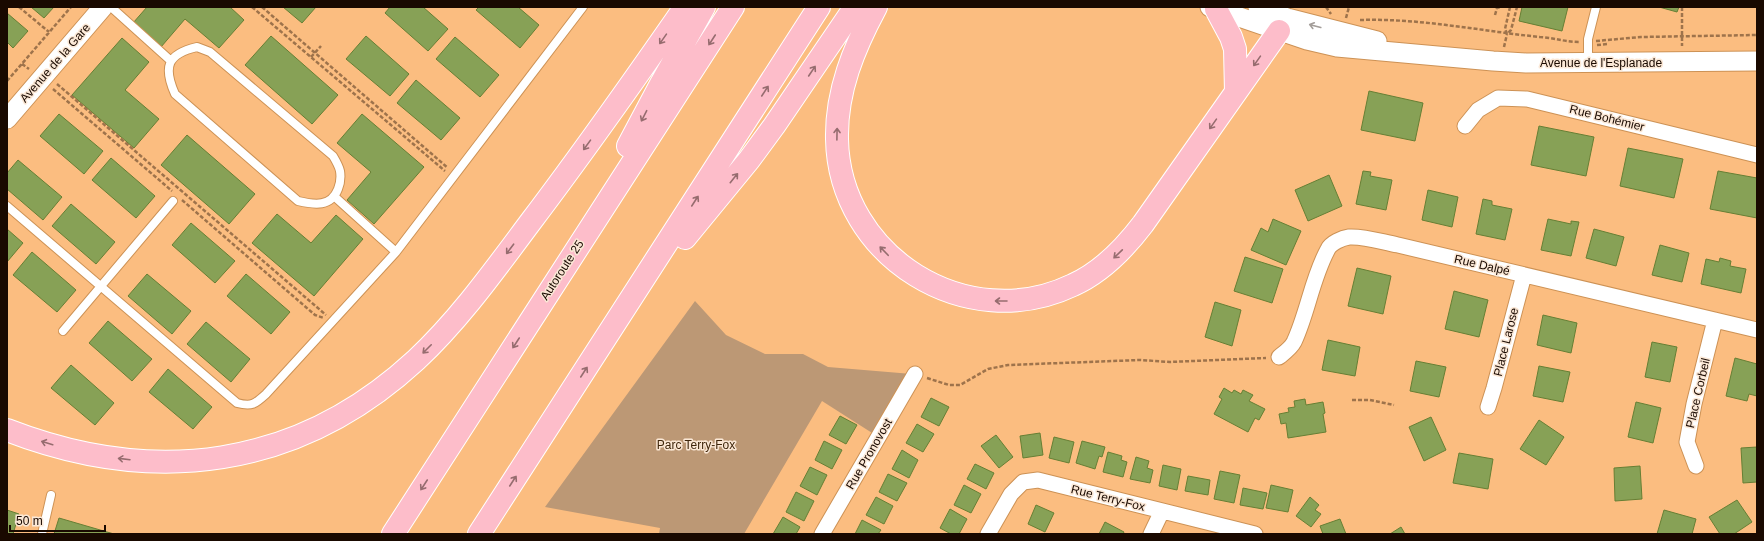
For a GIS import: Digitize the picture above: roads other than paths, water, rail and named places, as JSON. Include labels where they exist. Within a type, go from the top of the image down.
[{"type":"highway","points":[[7,430],[68,449],[97,455],[144,461],[188,462],[242,454],[280,443],[322,426],[355,407],[386,385],[415,360],[439,336],[466,305],[544,205],[685,7]]},
{"type":"highway","points":[[575,251],[662,82],[704,7]]},
{"type":"highway","name":"Autoroute 25","points":[[392,534],[733,7]]},
{"type":"highway","points":[[479,534],[819,7]]},
{"type":"highway","points":[[621,316],[752,155],[796,96],[855,7]]},
{"type":"highway","points":[[876,7],[854,54],[841,96],[837,140],[840,165],[845,186],[853,206],[863,224],[879,246],[896,262],[930,284],[970,298],[1006,301],[1039,297],[1072,286],[1101,268],[1124,248],[1137,232],[1287,19]]},
{"type":"highway","points":[[1213,8],[1231,37],[1235,49],[1236,92]]},
{"type":"street","name":"Avenue de la Gare","points":[[7,119],[103,7]]},
{"type":"street","name":"Avenue de l'Esplanade","points":[[1258,7],[1287,19],[1307,40],[1337,47],[1526,63],[1757,61]]},
{"type":"street","name":"Avenue de l'Esplanade","points":[[1213,8],[1287,19]]},
{"type":"street","name":"Rue Bohémier","points":[[1465,126],[1478,110],[1498,98],[1527,99],[1757,155]]},
{"type":"street","name":"Rue Dalpé","points":[[1279,357],[1293,344],[1302,324],[1314,282],[1328,248],[1337,241],[1348,237],[1370,240],[1524,275],[1757,330]]},
{"type":"street","name":"Place Larose","points":[[1488,407],[1524,275]]},
{"type":"street","name":"Place Corbeil","points":[[1696,466],[1687,442],[1694,404],[1715,320]]},
{"type":"street","name":"Rue Pronovost","points":[[822,534],[915,374]]},
{"type":"street","name":"Rue Terry-Fox","points":[[988,534],[1011,494],[1023,482],[1038,480],[1255,534]]},
{"type":"street","points":[[1151,534],[1162,511]]},
{"type":"lane","points":[[111,7],[171,60]]},
{"type":"lane","points":[[7,206],[237,403],[247,406],[256,402],[266,394],[396,252],[583,7]]},
{"type":"lane","points":[[1588,63],[1588,39],[1596,7]]},
{"type":"lane","points":[[197,47],[210,52],[334,156],[340,171],[340,184],[335,197],[327,202],[312,204],[298,201],[175,94],[169,80],[168,69],[171,60],[185,50],[197,47]]},
{"type":"lane","points":[[335,197],[396,252]]},
{"type":"lane","points":[[63,331],[173,201]]},
{"type":"lane","points":[[42,534],[51,495]]},
{"type":"park label","name":"Parc Terry-Fox","points":[[696,445]]}]
